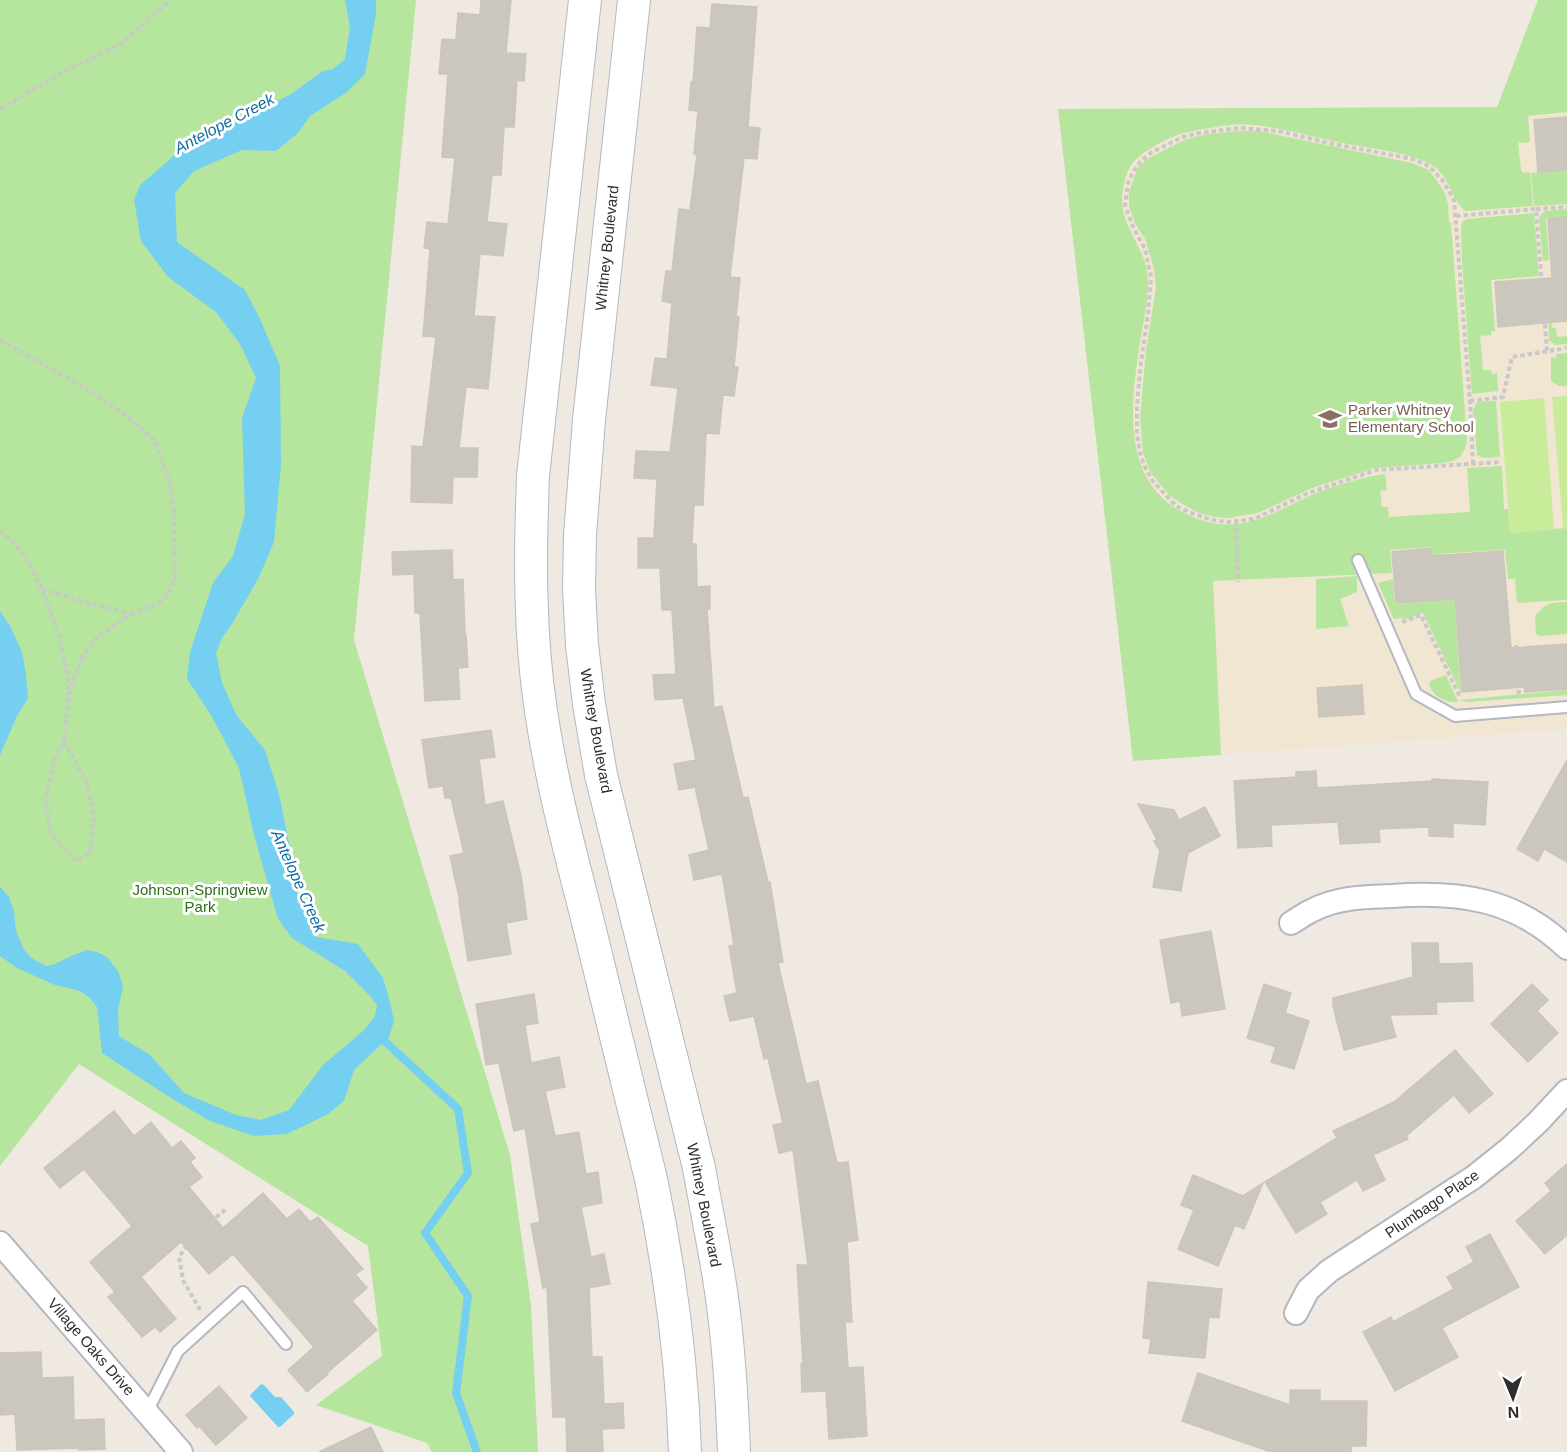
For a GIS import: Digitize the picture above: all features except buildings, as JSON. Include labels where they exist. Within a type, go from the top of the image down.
[{"type":"street","points":[[585,0],[533,476],[531,590],[534,648],[540,710],[553,784],[651,1179],[664,1241],[684,1403],[685,1452]]},
{"type":"street","name":"Whitney Boulevard","points":[[634,0],[586,454],[580,535],[579,589],[582,645],[601,775],[699,1168],[721,1290],[728,1349],[734,1452]]},
{"type":"street","points":[[1291,923],[1321,906],[1352,898],[1418,894],[1451,895],[1483,901],[1508,909],[1532,921],[1567,948]]},
{"type":"street","name":"Plumbago Place","points":[[1296,1313],[1308,1290],[1329,1271],[1474,1177],[1509,1149],[1567,1091]]},
{"type":"street","name":"Village Oaks Drive","points":[[0,1243],[181,1452]]},
{"type":"lane","points":[[1358,560],[1416,694],[1455,716],[1567,707]]},
{"type":"lane","points":[[147,1412],[178,1351],[243,1292],[286,1344]]},
{"type":"path","points":[[0,109],[65,71],[121,44],[167,3],[167,0]]},
{"type":"path","points":[[1473,464],[1454,200],[1443,181],[1429,166],[1413,159],[1278,131],[1240,128],[1199,133],[1169,143],[1140,162],[1128,183],[1125,205],[1145,249],[1151,277],[1140,370],[1137,433],[1140,453],[1152,480],[1176,506],[1213,520],[1254,519],[1308,493],[1376,470],[1473,464],[1501,462]]},
{"type":"path","points":[[1456,216],[1567,207]]},
{"type":"path","points":[[1536,209],[1547,351]]},
{"type":"path","points":[[0,340],[90,391],[155,440],[172,494],[175,579],[168,595],[158,604],[131,614],[97,637],[82,658],[68,702]]},
{"type":"path","points":[[1470,401],[1503,397],[1512,357],[1567,348]]},
{"type":"path","points":[[1236,521],[1238,582]]},
{"type":"path","points":[[0,531],[25,556],[42,589],[59,635],[67,672],[68,702],[64,741],[56,754],[45,800],[51,834],[75,861],[90,853],[94,816],[86,781],[64,741]]},
{"type":"path","points":[[42,589],[131,614]]},
{"type":"path","points":[[1387,627],[1421,615],[1460,697],[1470,696]]},
{"type":"path","points":[[1509,693],[1520,692],[1516,645]]},
{"type":"path","points":[[208,1324],[183,1280],[179,1257],[191,1239],[226,1209]]},
{"type":"shaded area","name":"Parker Whitney Elementary School","points":[[1538,0],[1567,0],[1567,729],[1133,761],[1058,109],[1497,107]]},
{"type":"green space","name":"Johnson-Springview Park","points":[[0,0],[416,0],[354,640],[510,1155],[531,1305],[538,1452],[432,1452],[427,1443],[316,1405],[382,1356],[368,1246],[79,1064],[0,1166]]},
{"type":"green space","points":[[1538,0],[1567,0],[1567,112],[1528,116],[1530,142],[1518,143],[1521,170],[1523,173],[1530,172],[1533,206],[1465,211],[1438,169],[1423,161],[1402,154],[1277,128],[1241,124],[1182,134],[1165,140],[1147,151],[1130,167],[1124,184],[1122,203],[1127,223],[1147,272],[1147,299],[1133,400],[1133,426],[1144,472],[1157,492],[1175,508],[1201,520],[1218,524],[1234,524],[1265,517],[1332,487],[1385,474],[1387,490],[1380,491],[1382,507],[1388,507],[1389,517],[1470,512],[1467,468],[1502,466],[1504,509],[1508,509],[1510,533],[1567,528],[1567,600],[1517,603],[1515,579],[1508,579],[1505,550],[1435,554],[1451,554],[1461,693],[1423,613],[1404,620],[1403,618],[1394,619],[1378,583],[1393,579],[1395,604],[1436,601],[1432,547],[1390,550],[1392,573],[1213,581],[1221,755],[1133,761],[1058,109],[1497,107]]},
{"type":"green space","points":[[1238,131],[1259,131],[1412,163],[1429,170],[1444,191],[1451,223],[1467,440],[1459,457],[1442,463],[1375,468],[1312,488],[1258,513],[1228,518],[1199,513],[1184,505],[1170,496],[1151,473],[1143,453],[1140,418],[1146,350],[1156,287],[1154,269],[1145,239],[1135,223],[1129,206],[1129,192],[1139,166],[1149,158],[1186,139]]},
{"type":"green space","points":[[1567,170],[1567,204],[1534,206],[1531,173]]},
{"type":"green space","points":[[1567,209],[1567,217],[1546,218],[1549,260],[1543,261],[1539,217],[1545,211]]},
{"type":"green space","points":[[1534,213],[1539,276],[1491,280],[1495,331],[1491,331],[1491,335],[1480,336],[1483,370],[1491,370],[1492,374],[1497,373],[1498,391],[1472,394],[1461,225],[1468,219]]},
{"type":"green space","points":[[1548,313],[1551,313],[1552,328],[1556,328],[1557,337],[1567,336],[1567,344],[1555,345],[1549,340]]},
{"type":"green space","points":[[1567,353],[1567,386],[1559,386],[1551,381],[1551,358],[1557,357],[1556,354]]},
{"type":"green space","points":[[1567,396],[1567,528],[1563,528],[1552,397]]},
{"type":"green space","points":[[1544,398],[1554,529],[1510,533],[1500,402]]},
{"type":"green space","points":[[1496,401],[1500,457],[1483,458],[1477,455],[1473,410],[1477,402]]},
{"type":"green space","points":[[1357,576],[1357,592],[1340,599],[1349,626],[1316,629],[1316,579]]},
{"type":"green space","points":[[1567,602],[1567,634],[1540,636],[1536,634],[1535,616],[1539,611],[1549,604]]},
{"type":"green space","points":[[1446,675],[1458,702],[1436,695],[1430,688],[1429,683]]},
{"type":"green space","points":[[1567,690],[1567,695],[1467,702],[1459,700]]},
{"type":"water","points":[[345,0],[376,0],[376,14],[365,74],[347,92],[310,116],[298,133],[276,151],[242,150],[194,171],[175,193],[177,242],[245,290],[280,366],[281,465],[274,542],[259,577],[222,638],[216,653],[222,683],[237,716],[265,750],[279,794],[298,896],[316,937],[358,944],[383,978],[394,1021],[389,1037],[354,1070],[344,1101],[328,1114],[287,1134],[254,1136],[210,1121],[102,1053],[97,1007],[90,998],[80,991],[55,985],[17,968],[0,956],[0,887],[9,897],[14,911],[16,931],[24,950],[33,959],[47,966],[87,950],[107,957],[118,971],[123,986],[118,1011],[119,1036],[150,1055],[184,1093],[236,1115],[261,1120],[289,1110],[323,1065],[363,1031],[375,1016],[377,1005],[345,971],[292,938],[278,919],[254,835],[239,768],[211,715],[187,679],[190,652],[213,583],[233,556],[245,514],[242,418],[256,378],[240,344],[216,312],[168,277],[141,241],[134,200],[140,185],[175,155],[208,135],[291,94],[323,71],[333,69],[345,59],[350,27]]},
{"type":"water","points":[[0,611],[22,652],[28,698],[17,716],[0,755]]},
{"type":"water","points":[[261,1384],[275,1397],[281,1397],[294,1412],[280,1427],[250,1396]]},
{"type":"waterway","points":[[378,1035],[458,1109],[468,1173],[425,1233],[468,1296],[456,1393],[477,1452]]},
{"type":"place","name":"Parker Whitney Elementary School","points":[[1330,419]]},
{"type":"water label","name":"Antelope Creek","points":[[224,123]]},
{"type":"water label","name":"Antelope Creek","points":[[299,881]]}]
